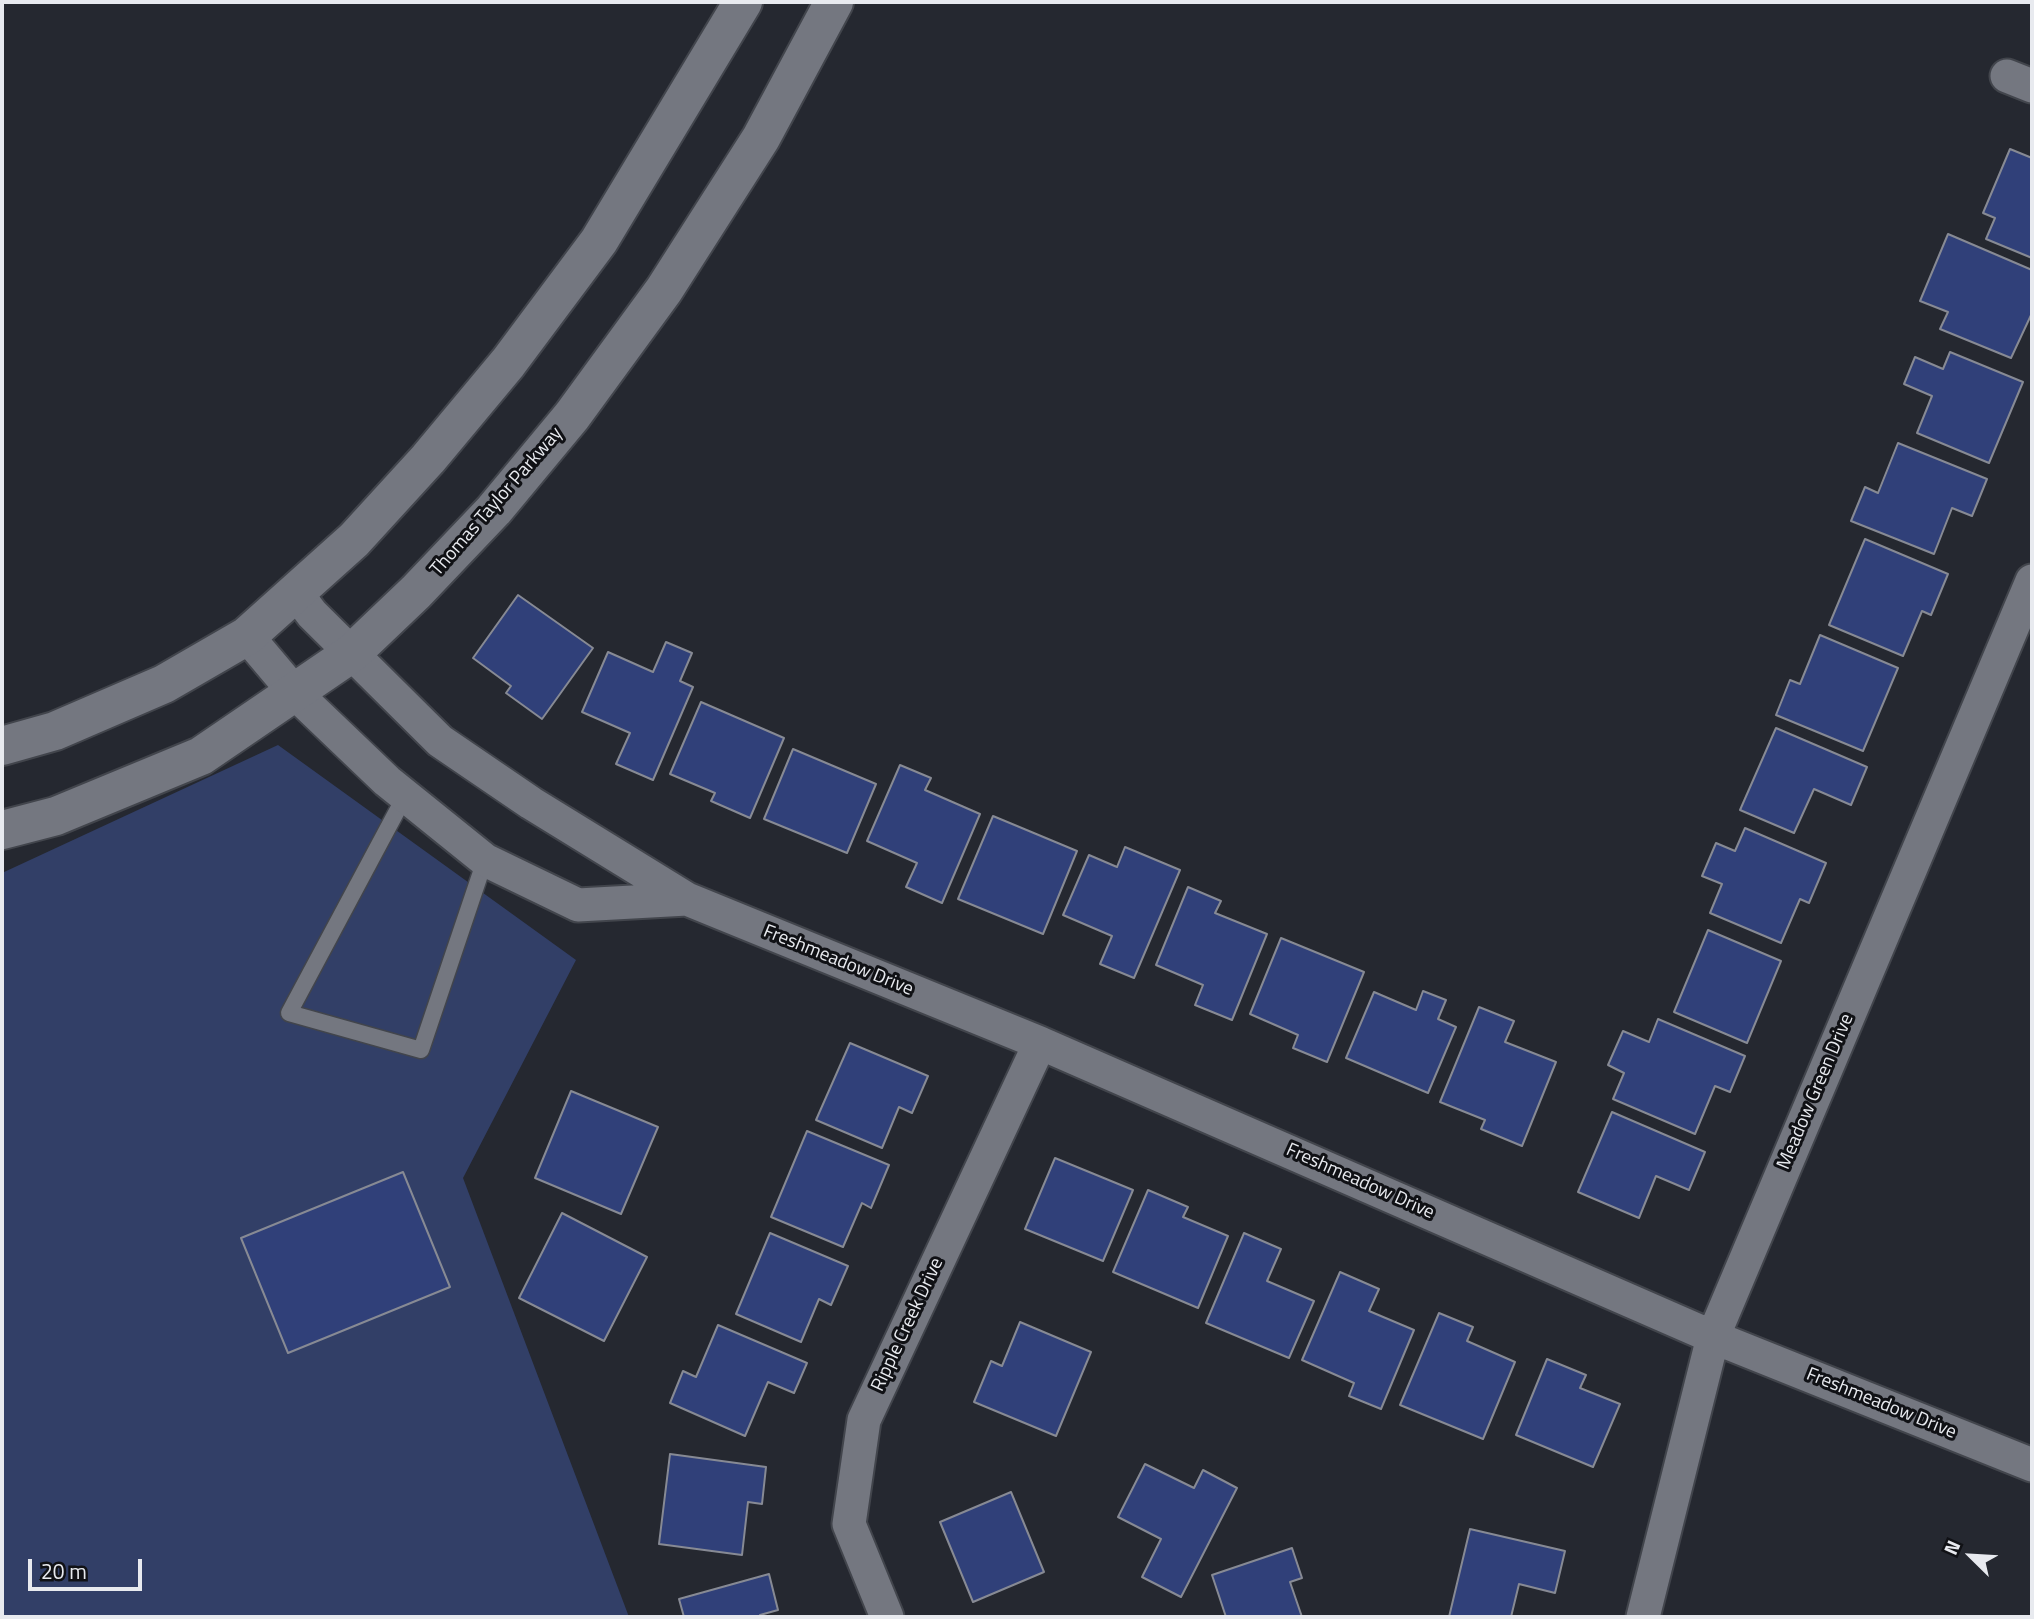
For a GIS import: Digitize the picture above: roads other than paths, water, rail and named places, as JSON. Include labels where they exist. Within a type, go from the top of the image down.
[{"type":"street","points":[[2,746],[55,731],[164,684],[247,636],[354,540],[428,459],[508,363],[599,241],[743,2]]},
{"type":"street","name":"Thomas Taylor Parkway","points":[[2,830],[56,816],[201,756],[296,694],[352,653],[416,592],[495,510],[572,416],[664,290],[761,138],[834,2]]},
{"type":"street","name":"Meadow Green Drive","points":[[1643,1617],[1713,1337],[2032,581]]},
{"type":"street","name":"Freshmeadow Drive","points":[[296,593],[312,614],[440,741],[531,803],[687,900],[1040,1043],[1713,1337],[2032,1465]]},
{"type":"street","name":"Freshmeadow Drive","points":[[247,636],[296,694],[405,796],[485,860],[578,905],[687,900]]},
{"type":"street","name":"Ripple Creek Drive","points":[[887,1617],[849,1524],[864,1420],[1040,1043]]},
{"type":"lane","points":[[405,796],[289,1013],[421,1050],[485,860]]}]
